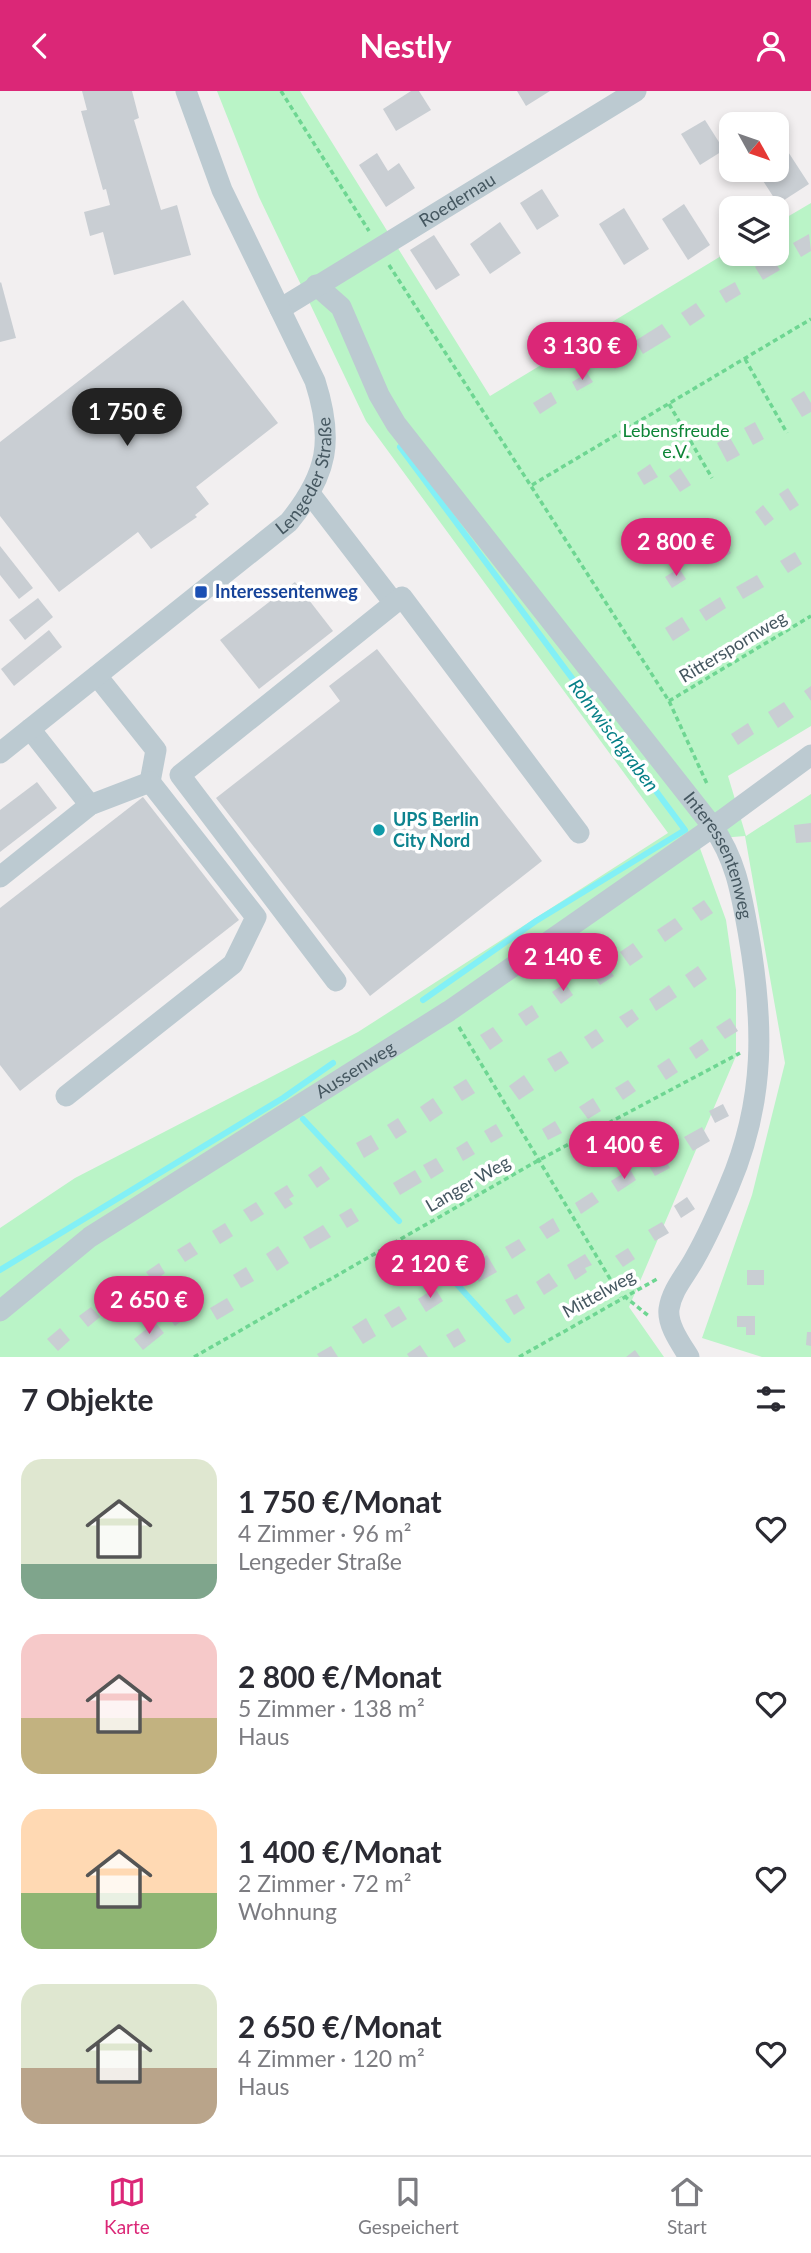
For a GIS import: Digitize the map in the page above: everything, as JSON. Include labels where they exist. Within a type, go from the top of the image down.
[{"type":"street","name":"Lengeder Straße","points":[[0,753],[289,522],[311,495],[323,466],[325,412],[315,381],[222,190],[186,91]]},
{"type":"street","name":"Roedernau","points":[[281,309],[316,285],[636,91]]},
{"type":"street","name":"Interessentenweg","points":[[316,285],[341,307],[379,395],[396,424],[713,828],[729,850],[739,877],[759,993],[758,1085],[750,1131],[730,1185],[695,1259],[674,1291],[668,1312],[678,1340],[689,1357]]},
{"type":"street","points":[[311,495],[394,603]]},
{"type":"street","points":[[336,981],[180,775],[402,597],[579,833]]},
{"type":"street","points":[[66,1096],[233,964],[256,917],[150,782],[156,750],[97,675]]},
{"type":"street","points":[[30,729],[90,806]]},
{"type":"street","name":"Aussenweg","points":[[0,1311],[90,1237],[449,1011],[713,828],[811,755]]},
{"type":"street","points":[[0,877],[90,806],[150,782]]},
{"type":"path","points":[[281,91],[670,701],[712,794]]},
{"type":"path","points":[[532,485],[811,319]]},
{"type":"path","points":[[745,359],[787,433]]},
{"type":"path","points":[[669,404],[712,478]]},
{"type":"path","name":"Ritterspornweg","points":[[670,701],[811,616]]},
{"type":"path","points":[[457,1025],[621,1297]]},
{"type":"path","name":"Langer Weg","points":[[194,1357],[539,1160],[760,1043]]},
{"type":"path","name":"Mittelweg","points":[[519,1357],[660,1277]]},
{"type":"green space","name":"Lebensfreude e.V.","points":[[217,91],[300,91],[490,396],[719,257],[719,266],[789,266],[789,216],[811,203],[811,726],[728,776],[746,836],[811,794],[811,1357],[762,1357],[702,1338],[752,1195],[785,1063],[745,836],[697,840],[726,920],[736,990],[736,1056],[629,1307],[664,1357],[0,1357],[0,1228],[75,1178],[358,1032],[668,833],[366,421],[259,197]]},
{"type":"building","points":[[82,91],[132,91],[139,118],[134,120],[161,210],[177,205],[191,255],[114,275],[103,232],[90,236],[84,212],[110,205],[106,189],[103,190],[81,111],[87,110]]},
{"type":"building","points":[[411,91],[419,91],[431,110],[396,131],[383,109]]},
{"type":"building","points":[[517,91],[550,91],[526,106]]},
{"type":"building","points":[[705,120],[719,142],[719,153],[700,165],[681,134]]},
{"type":"building","points":[[377,153],[388,171],[399,163],[415,188],[386,207],[359,165]]},
{"type":"building","points":[[789,153],[809,184],[789,197],[773,196],[764,182],[789,182]]},
{"type":"building","points":[[542,189],[559,216],[537,230],[520,203]]},
{"type":"building","points":[[684,204],[710,245],[688,260],[662,219]]},
{"type":"building","points":[[624,208],[649,249],[624,265],[599,224]]},
{"type":"building","points":[[500,222],[521,253],[490,274],[470,244]]},
{"type":"building","points":[[809,234],[811,251],[801,257],[793,243]]},
{"type":"building","points":[[434,235],[460,275],[436,290],[410,250]]},
{"type":"building","points":[[777,266],[780,270],[763,280],[755,267]]},
{"type":"building","points":[[735,282],[741,294],[726,303],[719,291]]},
{"type":"building","points":[[0,283],[16,338],[0,342]]},
{"type":"building","points":[[183,300],[278,423],[196,487],[209,504],[195,515],[197,517],[151,549],[138,532],[59,592],[0,516],[0,442]]},
{"type":"building","points":[[696,303],[705,316],[690,326],[681,313]]},
{"type":"building","points":[[662,324],[671,337],[643,354],[635,341]]},
{"type":"building","points":[[626,349],[632,359],[615,369],[609,359]]},
{"type":"building","points":[[587,373],[593,382],[577,391],[572,382]]},
{"type":"building","points":[[804,391],[811,403],[811,412],[802,417],[791,399]]},
{"type":"building","points":[[551,392],[557,403],[540,414],[533,403]]},
{"type":"building","points":[[755,422],[764,439],[753,445],[744,428]]},
{"type":"building","points":[[729,436],[740,455],[727,462],[717,443]]},
{"type":"building","points":[[650,464],[658,477],[644,485],[637,473]]},
{"type":"building","points":[[680,468],[691,485],[680,492],[669,476]]},
{"type":"building","points":[[788,488],[799,505],[790,511],[779,494]]},
{"type":"building","points":[[763,505],[774,519],[765,526],[755,512]]},
{"type":"building","points":[[721,537],[731,553],[720,560],[709,544]]},
{"type":"building","points":[[0,546],[33,588],[19,599],[0,575]]},
{"type":"building","points":[[795,552],[802,564],[788,573],[780,561]]},
{"type":"building","points":[[679,568],[686,579],[672,588],[665,577]]},
{"type":"building","points":[[757,575],[764,587],[743,599],[736,587]]},
{"type":"building","points":[[295,582],[333,631],[259,689],[220,640]]},
{"type":"building","points":[[720,597],[726,608],[706,621],[699,610]]},
{"type":"building","points":[[38,598],[53,617],[25,640],[9,620]]},
{"type":"building","points":[[682,617],[690,630],[673,641],[665,628]]},
{"type":"building","points":[[49,630],[62,647],[14,686],[1,669]]},
{"type":"building","name":"UPS Berlin City Nord","points":[[377,649],[542,861],[370,996],[216,798],[340,701],[329,686]]},
{"type":"building","points":[[811,686],[811,701],[804,691]]},
{"type":"building","points":[[784,702],[794,717],[778,728],[768,712]]},
{"type":"building","points":[[748,723],[754,734],[738,745],[731,734]]},
{"type":"building","points":[[37,782],[57,808],[0,852],[0,810]]},
{"type":"building","points":[[143,797],[239,920],[20,1091],[0,1065],[0,908]]},
{"type":"building","points":[[811,823],[811,842],[796,843],[794,825]]},
{"type":"building","points":[[704,900],[713,913],[701,921],[692,908]]},
{"type":"building","points":[[675,918],[683,929],[665,942],[657,930]]},
{"type":"building","points":[[633,943],[643,957],[630,966],[620,952]]},
{"type":"building","points":[[603,961],[614,976],[600,985],[590,970]]},
{"type":"building","points":[[698,966],[707,979],[694,988],[685,975]]},
{"type":"building","points":[[565,983],[573,995],[561,1004],[552,992]]},
{"type":"building","points":[[669,985],[677,997],[656,1011],[649,999]]},
{"type":"building","points":[[532,1005],[539,1017],[526,1026],[518,1014]]},
{"type":"building","points":[[632,1009],[639,1019],[627,1028],[619,1017]]},
{"type":"building","points":[[730,1018],[738,1031],[725,1039],[716,1027]]},
{"type":"building","points":[[493,1027],[503,1041],[490,1050],[480,1035]]},
{"type":"building","points":[[596,1029],[604,1041],[592,1049],[584,1037]]},
{"type":"building","points":[[702,1039],[709,1050],[696,1059],[689,1048]]},
{"type":"building","points":[[561,1051],[569,1063],[555,1072],[547,1059]]},
{"type":"building","points":[[669,1058],[678,1072],[666,1080],[657,1066]]},
{"type":"building","points":[[524,1075],[534,1090],[519,1100],[509,1086]]},
{"type":"building","points":[[466,1079],[475,1093],[462,1101],[453,1087]]},
{"type":"building","points":[[628,1080],[636,1091],[623,1100],[615,1088]]},
{"type":"building","points":[[433,1098],[443,1113],[430,1122],[420,1107]]},
{"type":"building","points":[[593,1098],[601,1111],[588,1119],[579,1107]]},
{"type":"building","points":[[723,1104],[729,1116],[715,1123],[709,1111]]},
{"type":"building","points":[[398,1118],[407,1132],[396,1139],[387,1125]]},
{"type":"building","points":[[555,1121],[562,1133],[548,1140],[542,1129]]},
{"type":"building","points":[[496,1124],[503,1136],[491,1143],[484,1131]]},
{"type":"building","points":[[702,1127],[710,1141],[693,1151],[684,1137]]},
{"type":"building","points":[[371,1135],[379,1149],[364,1158],[356,1143]]},
{"type":"building","points":[[467,1141],[475,1154],[463,1161],[456,1148]]},
{"type":"building","points":[[661,1152],[670,1168],[655,1176],[646,1161]]},
{"type":"building","points":[[436,1158],[444,1171],[431,1179],[423,1165]]},
{"type":"building","points":[[321,1166],[330,1179],[317,1188],[308,1175]]},
{"type":"building","points":[[630,1169],[636,1180],[618,1192],[611,1181]]},
{"type":"building","points":[[415,1170],[422,1182],[400,1195],[393,1183]]},
{"type":"building","points":[[287,1185],[294,1196],[289,1199],[293,1204],[285,1209],[274,1193]]},
{"type":"building","points":[[592,1192],[599,1202],[581,1214],[575,1203]]},
{"type":"building","points":[[687,1197],[695,1209],[681,1218],[674,1206]]},
{"type":"building","points":[[256,1202],[264,1214],[251,1222],[243,1210]]},
{"type":"building","points":[[351,1208],[359,1221],[347,1228],[339,1215]]},
{"type":"building","points":[[553,1218],[560,1231],[547,1239],[539,1227]]},
{"type":"building","points":[[662,1222],[669,1233],[655,1241],[648,1230]]},
{"type":"building","points":[[225,1223],[233,1236],[220,1244],[212,1231]]},
{"type":"building","points":[[323,1225],[331,1237],[310,1249],[303,1237]]},
{"type":"building","points":[[519,1239],[526,1250],[512,1259],[505,1247]]},
{"type":"building","points":[[190,1242],[198,1254],[185,1262],[177,1250]]},
{"type":"building","points":[[278,1246],[289,1263],[277,1271],[266,1254]]},
{"type":"building","points":[[628,1248],[635,1259],[623,1267],[615,1256]]},
{"type":"building","points":[[585,1254],[592,1265],[585,1268],[587,1272],[575,1280],[567,1265]]},
{"type":"building","points":[[487,1255],[497,1272],[479,1282],[469,1266]]},
{"type":"building","points":[[159,1263],[165,1273],[153,1282],[146,1272]]},
{"type":"building","points":[[246,1267],[254,1281],[241,1288],[233,1275]]},
{"type":"building","points":[[747,1270],[764,1270],[764,1285],[747,1285]]},
{"type":"building","points":[[549,1273],[558,1286],[544,1295],[536,1282]]},
{"type":"building","points":[[126,1285],[133,1294],[121,1303],[114,1293]]},
{"type":"building","points":[[435,1288],[443,1301],[426,1312],[418,1299]]},
{"type":"building","points":[[517,1294],[525,1308],[514,1315],[505,1300]]},
{"type":"building","points":[[227,1298],[234,1310],[217,1320],[210,1308]]},
{"type":"building","points":[[187,1299],[195,1311],[175,1326],[166,1314]]},
{"type":"building","points":[[399,1306],[407,1319],[392,1328],[384,1315]]},
{"type":"building","points":[[91,1307],[100,1317],[88,1327],[79,1316]]},
{"type":"building","points":[[737,1316],[755,1316],[755,1335],[746,1335],[746,1327],[737,1327]]},
{"type":"building","points":[[366,1318],[376,1336],[363,1344],[352,1327]]},
{"type":"building","points":[[155,1322],[164,1333],[143,1350],[134,1339]]},
{"type":"building","points":[[60,1328],[70,1340],[58,1351],[47,1339]]},
{"type":"building","points":[[458,1328],[466,1341],[454,1348],[446,1335]]},
{"type":"building","points":[[807,1332],[811,1332],[811,1346],[806,1345]]},
{"type":"building","points":[[420,1345],[428,1357],[409,1357],[407,1354]]},
{"type":"building","points":[[331,1346],[338,1357],[319,1357],[317,1354]]},
{"type":"building","points":[[635,1350],[640,1357],[626,1357]]},
{"type":"waterway","name":"Rohrwischgraben","points":[[400,447],[685,830],[536,921],[423,1000]]},
{"type":"waterway","points":[[0,1270],[283,1098],[333,1063]]},
{"type":"waterway","points":[[303,1119],[399,1221]]},
{"type":"waterway","points":[[420,1244],[508,1340]]},
{"type":"place","name":"Interessentenweg","points":[[201,592]]},
{"type":"place","name":"UPS Berlin City Nord","points":[[379,830]]}]
